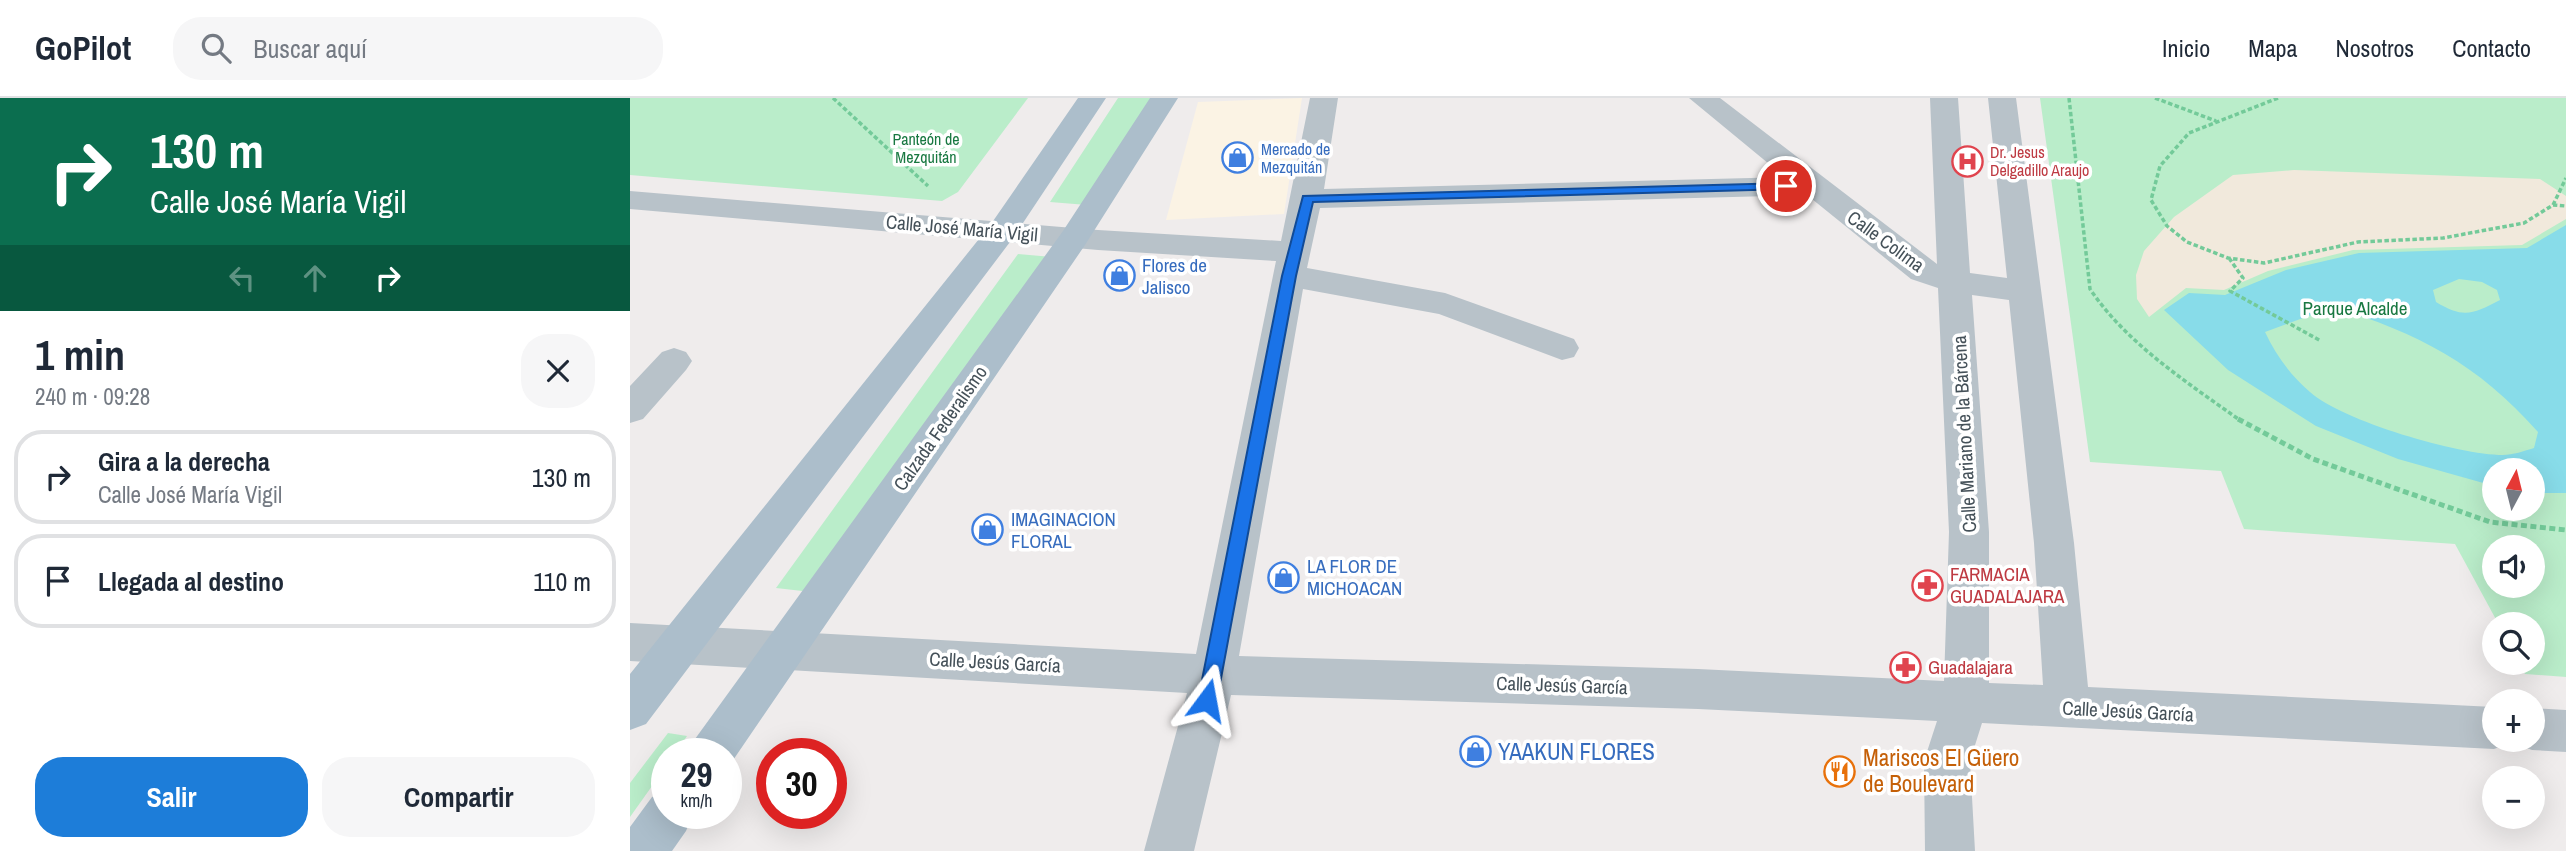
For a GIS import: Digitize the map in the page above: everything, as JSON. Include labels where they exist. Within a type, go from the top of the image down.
[{"type":"main road","points":[[630,709],[1002,231],[1092,98]]},
{"type":"main road","name":"Calzada Federalismo","points":[[722,738],[1074,238],[1164,98]]},
{"type":"main road","points":[[643,851],[658,829]]},
{"type":"street","points":[[1169,851],[1214,674],[1292,264],[1307,199],[1324,98]]},
{"type":"street","name":"Calle Colima","points":[[1703,98],[1923,271],[1956,282],[2023,291]]},
{"type":"street","name":"Calle Mariano de la Bárcena","points":[[1944,98],[1969,532],[1966,702],[1947,761],[1950,851]]},
{"type":"street","points":[[2002,98],[2054,542],[2067,708]]},
{"type":"street","points":[[1307,199],[1812,186]]},
{"type":"street","name":"Calle José María Vigil","points":[[630,200],[1002,231],[1292,264],[1445,304],[1562,348]]},
{"type":"street","points":[[630,408],[674,361]]},
{"type":"street","name":"Calle Jesús García","points":[[630,642],[1214,674],[1698,689],[2482,727]]},
{"type":"street","points":[[2545,730],[2566,731]]},
{"type":"path","points":[[833,98],[928,186]]},
{"type":"path","points":[[2069,98],[2091,289],[2103,308],[2169,369],[2245,424],[2314,459],[2490,522],[2566,530]]},
{"type":"path","points":[[2155,98],[2217,122]]},
{"type":"path","points":[[2278,98],[2189,133],[2160,166],[2151,200],[2167,226],[2187,242],[2228,258],[2263,263],[2358,242],[2443,237],[2524,223],[2553,205],[2566,178]]},
{"type":"path","points":[[2553,205],[2566,206]]},
{"type":"path","points":[[2228,258],[2243,278],[2230,291],[2321,341]]},
{"type":"shaded area","name":"Mercado de Mezquitán","points":[[1302,98],[1284,214],[1166,220],[1198,102]]},
{"type":"green space","name":"Panteón de Mezquitán","points":[[630,98],[1028,98],[958,192],[942,201],[630,175]]},
{"type":"green space","points":[[1118,98],[1152,98],[1087,205],[1050,202]]},
{"type":"green space","name":"Parque Alcalde","points":[[2040,98],[2566,98],[2566,677],[2539,675],[2545,675],[2545,612],[2492,612],[2484,598],[2545,598],[2545,535],[2482,535],[2482,594],[2455,544],[2244,529],[2221,471],[2090,462]]},
{"type":"green space","points":[[1018,254],[1052,257],[820,593],[776,588]]},
{"type":"green space","points":[[668,733],[687,736],[686,738],[664,738]]},
{"type":"green space","points":[[651,755],[651,787],[630,817],[630,783]]},
{"type":"sand","points":[[2294,170],[2540,179],[2566,196],[2566,219],[2522,245],[2353,250],[2268,271],[2224,290],[2186,288],[2149,317],[2137,299],[2136,275],[2144,251],[2174,217],[2233,175]]},
{"type":"water","points":[[2566,225],[2566,493],[2545,493],[2545,458],[2482,458],[2482,483],[2398,459],[2316,426],[2228,370],[2164,310],[2189,293],[2225,295],[2286,270],[2359,253],[2527,248]],"holes":[[[2459,279],[2482,282],[2497,290],[2500,300],[2468,313],[2454,311],[2436,302],[2433,290]],[[2333,307],[2364,317],[2445,354],[2493,387],[2538,432],[2534,448],[2503,455],[2459,449],[2402,434],[2347,414],[2310,392],[2290,372],[2265,332]]]},
{"type":"place","name":"Mercado de Mezquitán","points":[[1238,158]]},
{"type":"place","name":"Dr. Jesus Delgadillo Araujo","points":[[1967,161]]},
{"type":"place","name":"Flores de Jalisco","points":[[1119,276]]},
{"type":"place","name":"IMAGINACION FLORAL","points":[[988,530]]},
{"type":"place","name":"LA FLOR DE MICHOACAN","points":[[1284,577]]},
{"type":"place","name":"FARMACIA GUADALAJARA","points":[[1927,585]]},
{"type":"place","name":"Guadalajara","points":[[1905,667]]},
{"type":"place","name":"YAAKUN FLORES","points":[[1475,752]]},
{"type":"place","name":"Mariscos El Güero de Boulevard","points":[[1840,771]]},
{"type":"route","points":[[1207,700],[1289,276],[1307,199],[1786,186]]}]
